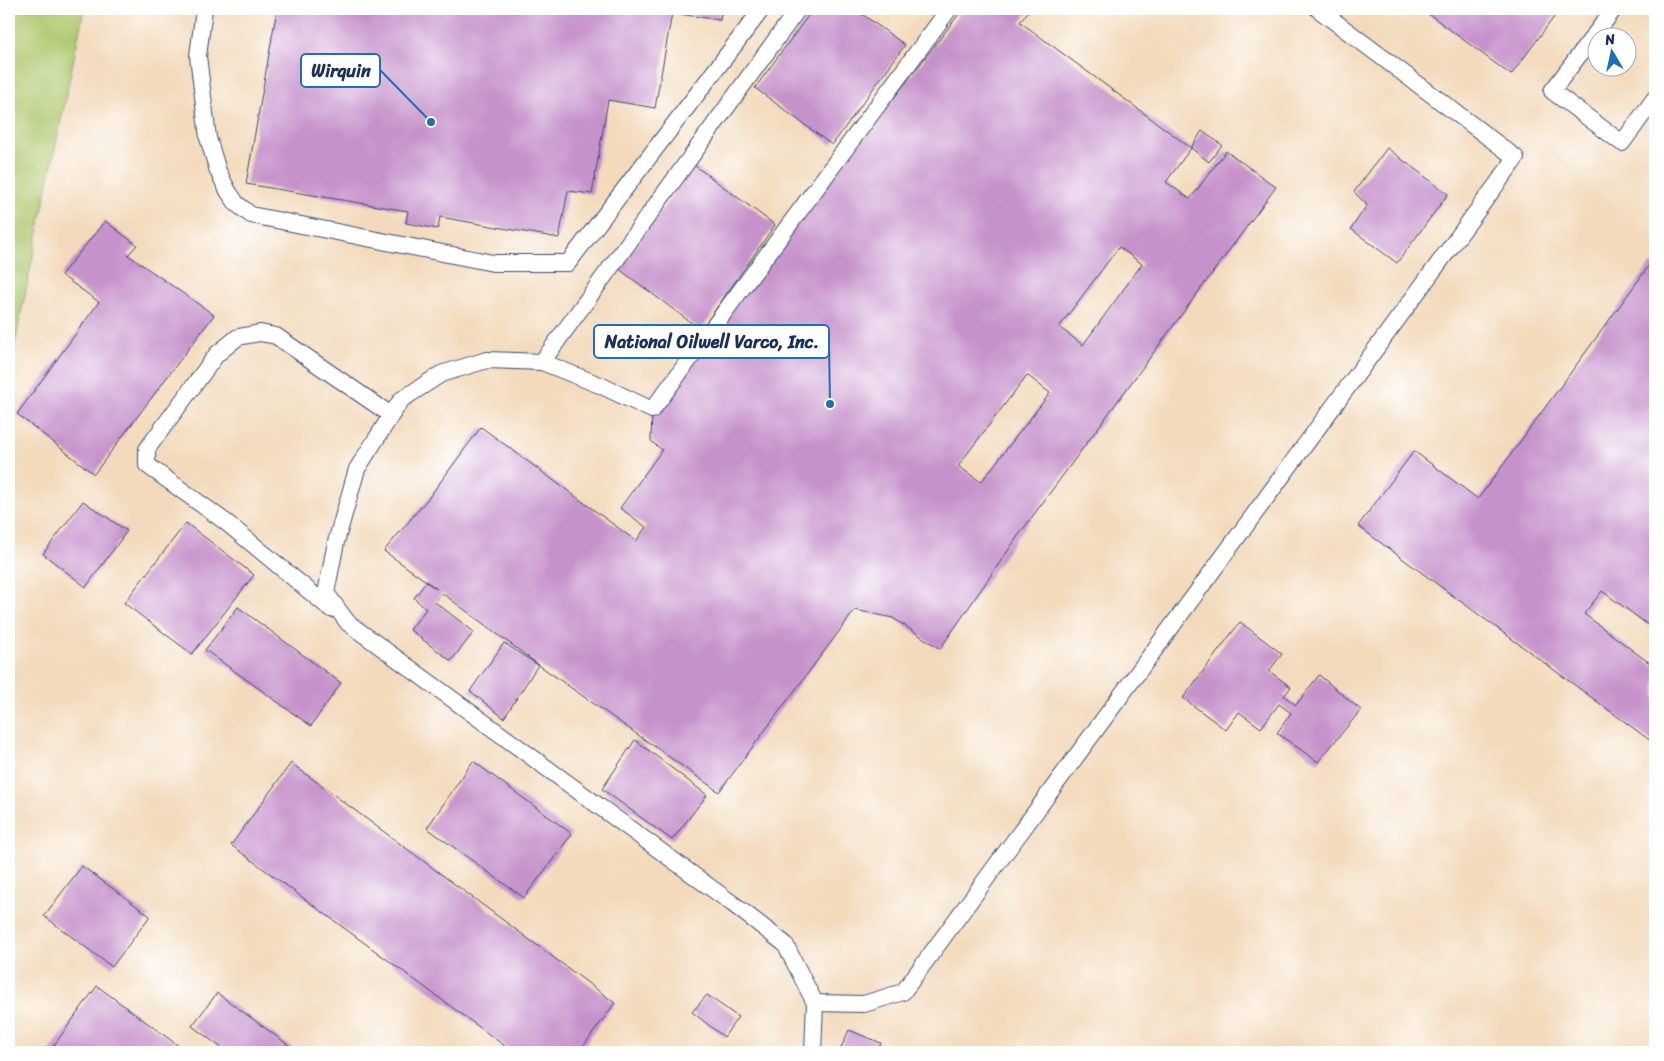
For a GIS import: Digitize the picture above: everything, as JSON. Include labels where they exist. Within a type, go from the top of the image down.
[{"type":"lane","points":[[204,9],[198,56],[208,138],[218,171],[237,204],[252,215],[493,263],[568,263],[762,9]]},
{"type":"lane","points":[[542,362],[798,9]]},
{"type":"lane","points":[[348,623],[326,593],[336,542],[357,469],[401,400],[441,374],[487,360],[542,362],[602,386],[652,410],[949,9]]},
{"type":"lane","points":[[815,1003],[864,1004],[903,992],[1516,158],[1318,9]]},
{"type":"lane","points":[[1614,9],[1552,91],[1622,143],[1655,98]]},
{"type":"lane","points":[[391,415],[276,336],[260,333],[238,338],[217,354],[147,449],[147,465],[227,523],[348,623],[785,944],[815,1003],[813,1052]]},
{"type":"green space","points":[[9,9],[84,9],[9,372]]},
{"type":"building","points":[[277,9],[722,9],[720,20],[672,13],[655,108],[608,100],[592,194],[568,191],[559,238],[440,217],[438,229],[406,223],[408,211],[246,184]]},
{"type":"building","points":[[813,9],[855,9],[905,45],[832,145],[755,88]]},
{"type":"building","points":[[963,9],[1030,9],[1020,22],[1191,148],[1166,182],[1190,199],[1226,151],[1276,187],[1018,536],[940,649],[893,618],[855,610],[719,792],[543,668],[442,593],[435,602],[474,632],[451,661],[410,630],[426,609],[414,598],[426,582],[437,589],[384,551],[430,496],[481,427],[636,541],[646,527],[620,508],[662,450],[651,441],[652,410]],"holes":[[[1119,247],[1142,264],[1083,345],[1059,327]],[[1027,375],[1050,393],[981,482],[958,466]]]},
{"type":"building","points":[[1422,9],[1560,9],[1511,75]]},
{"type":"building","points":[[1202,131],[1222,145],[1209,162],[1191,148]]},
{"type":"building","points":[[1387,148],[1448,194],[1397,263],[1351,229],[1367,205],[1354,192]]},
{"type":"building","points":[[694,165],[775,225],[701,330],[619,269]]},
{"type":"building","points":[[105,221],[137,245],[128,255],[214,315],[94,474],[17,414],[99,302],[61,275]]},
{"type":"building","points":[[1651,263],[1655,266],[1655,630],[1602,591],[1584,614],[1655,667],[1655,744],[1358,526],[1414,451],[1478,499]]},
{"type":"building","points":[[83,501],[127,531],[86,587],[43,554]]},
{"type":"building","points":[[186,523],[254,575],[192,654],[124,603]]},
{"type":"building","points":[[238,607],[341,683],[311,726],[205,650]]},
{"type":"building","points":[[1240,622],[1282,654],[1269,671],[1291,687],[1284,696],[1296,705],[1319,675],[1361,710],[1318,762],[1277,733],[1291,713],[1279,704],[1261,728],[1239,712],[1226,730],[1183,698]]},
{"type":"building","points":[[504,643],[538,665],[504,718],[470,691]]},
{"type":"building","points":[[635,740],[707,795],[672,840],[602,789]]},
{"type":"building","points":[[473,761],[572,834],[524,898],[427,828]]},
{"type":"building","points":[[291,763],[615,1003],[579,1052],[513,1052],[231,845]]},
{"type":"building","points":[[82,866],[150,916],[112,967],[44,916]]},
{"type":"building","points":[[97,986],[187,1052],[49,1052]]},
{"type":"building","points":[[217,993],[298,1052],[227,1052],[192,1026]]},
{"type":"building","points":[[707,995],[738,1017],[724,1037],[692,1012]]},
{"type":"building","points":[[849,1030],[881,1043],[877,1052],[839,1052]]},
{"type":"place","name":"Wirquin","points":[[431,122]]},
{"type":"place","name":"National Oilwell Varco, Inc.","points":[[830,404]]}]
